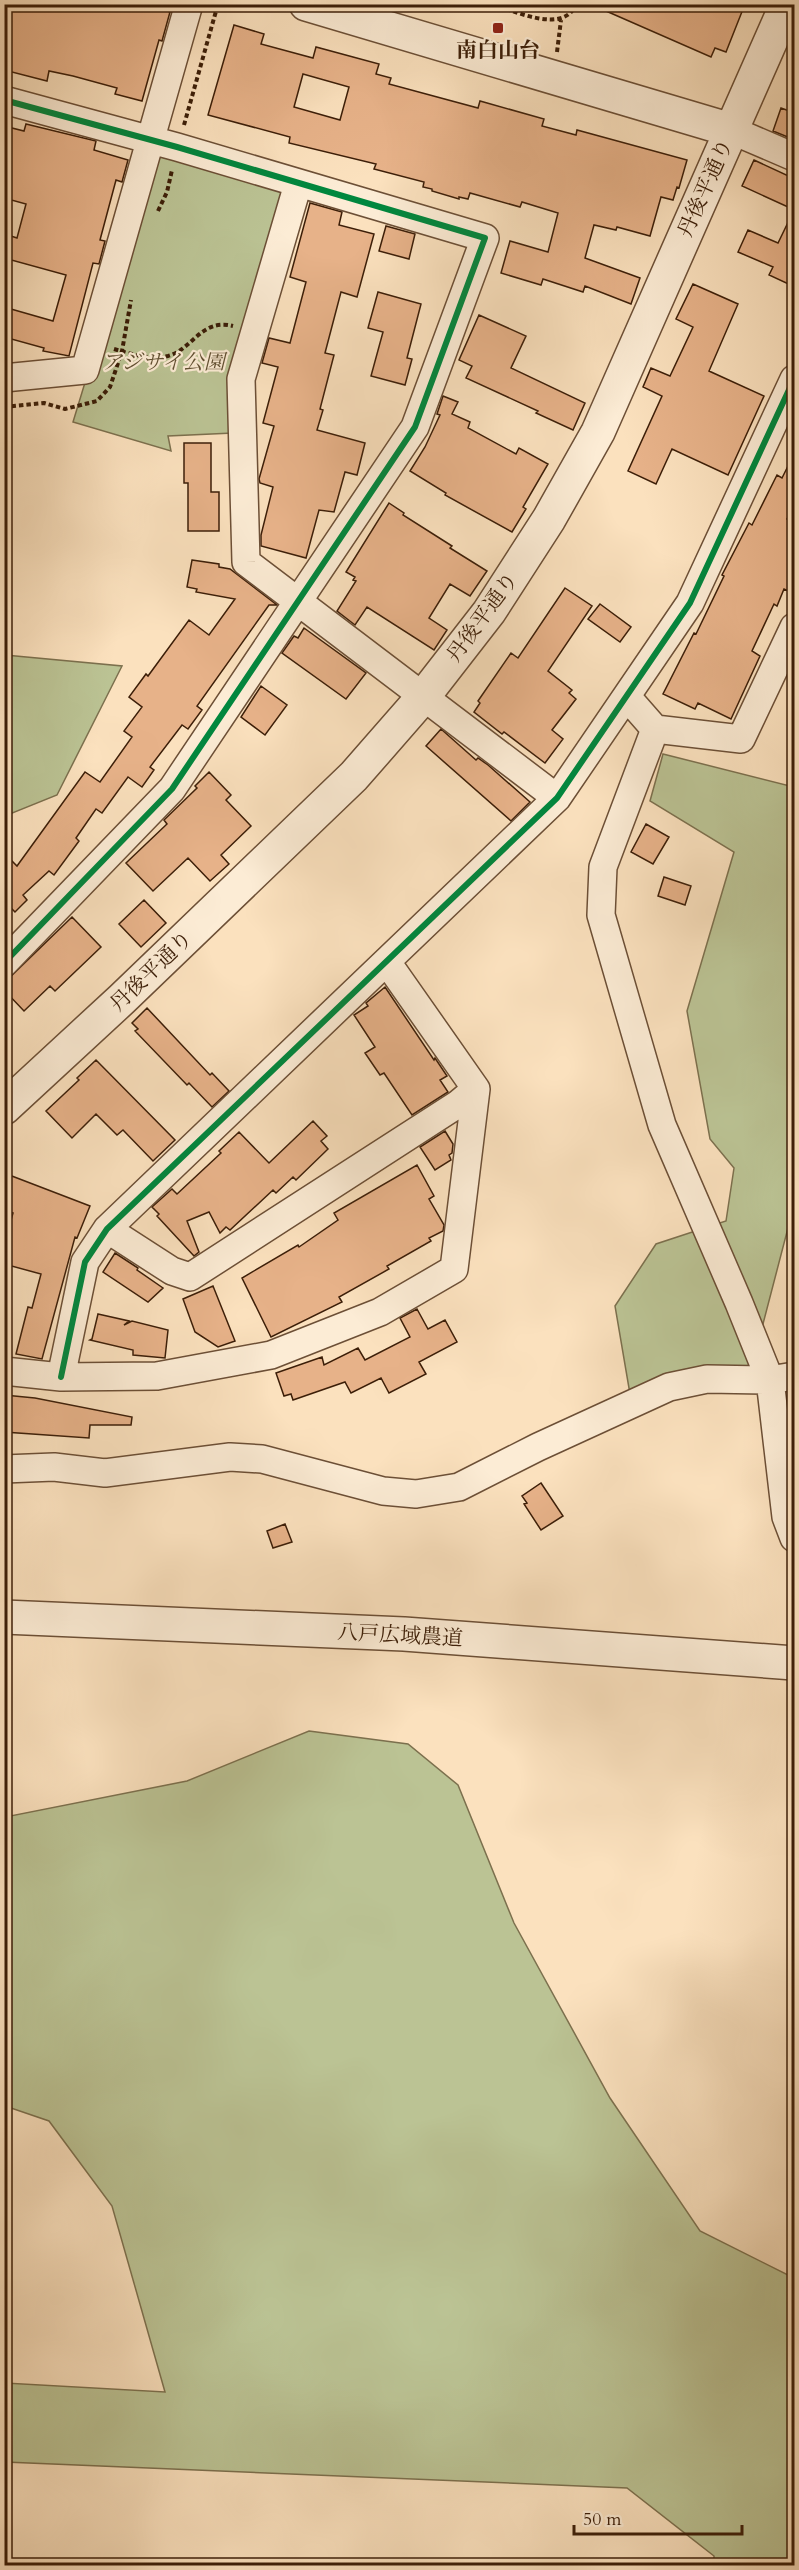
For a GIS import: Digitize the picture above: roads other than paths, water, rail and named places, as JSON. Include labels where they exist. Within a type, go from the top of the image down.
[{"type":"street","points":[[4,378],[85,370],[189,4]]},
{"type":"street","points":[[306,4],[731,130],[795,157]]},
{"type":"street","name":"丹後平通り","points":[[4,1108],[130,991],[354,776],[423,697],[495,602],[549,519],[598,432],[787,4]]},
{"type":"street","points":[[4,100],[150,139],[485,238],[415,428],[172,789],[4,963]]},
{"type":"street","points":[[298,184],[241,379],[246,562],[557,798]]},
{"type":"street","points":[[61,1377],[85,1262],[107,1229],[557,798],[690,603],[795,379]]},
{"type":"street","points":[[627,697],[655,729],[741,739],[795,627]]},
{"type":"street","points":[[655,729],[603,867],[601,915],[662,1125],[739,1303],[782,1378],[786,1517],[795,1538]]},
{"type":"street","points":[[4,1371],[61,1377],[157,1376],[271,1355],[380,1312],[454,1269],[476,1089],[387,962]]},
{"type":"street","points":[[107,1229],[172,1271],[190,1277],[458,1104],[476,1089]]},
{"type":"street","points":[[4,1469],[54,1467],[105,1473],[230,1457],[262,1459],[383,1491],[416,1494],[459,1487],[538,1447],[669,1387],[707,1379],[782,1378]]},
{"type":"street","name":"八戸広域農道","points":[[4,1617],[404,1634],[795,1663]]},
{"type":"place","name":"南白山台","points":[[498,28]]},
{"type":"park label","name":"アジサイ公園","points":[[163,362]]}]
